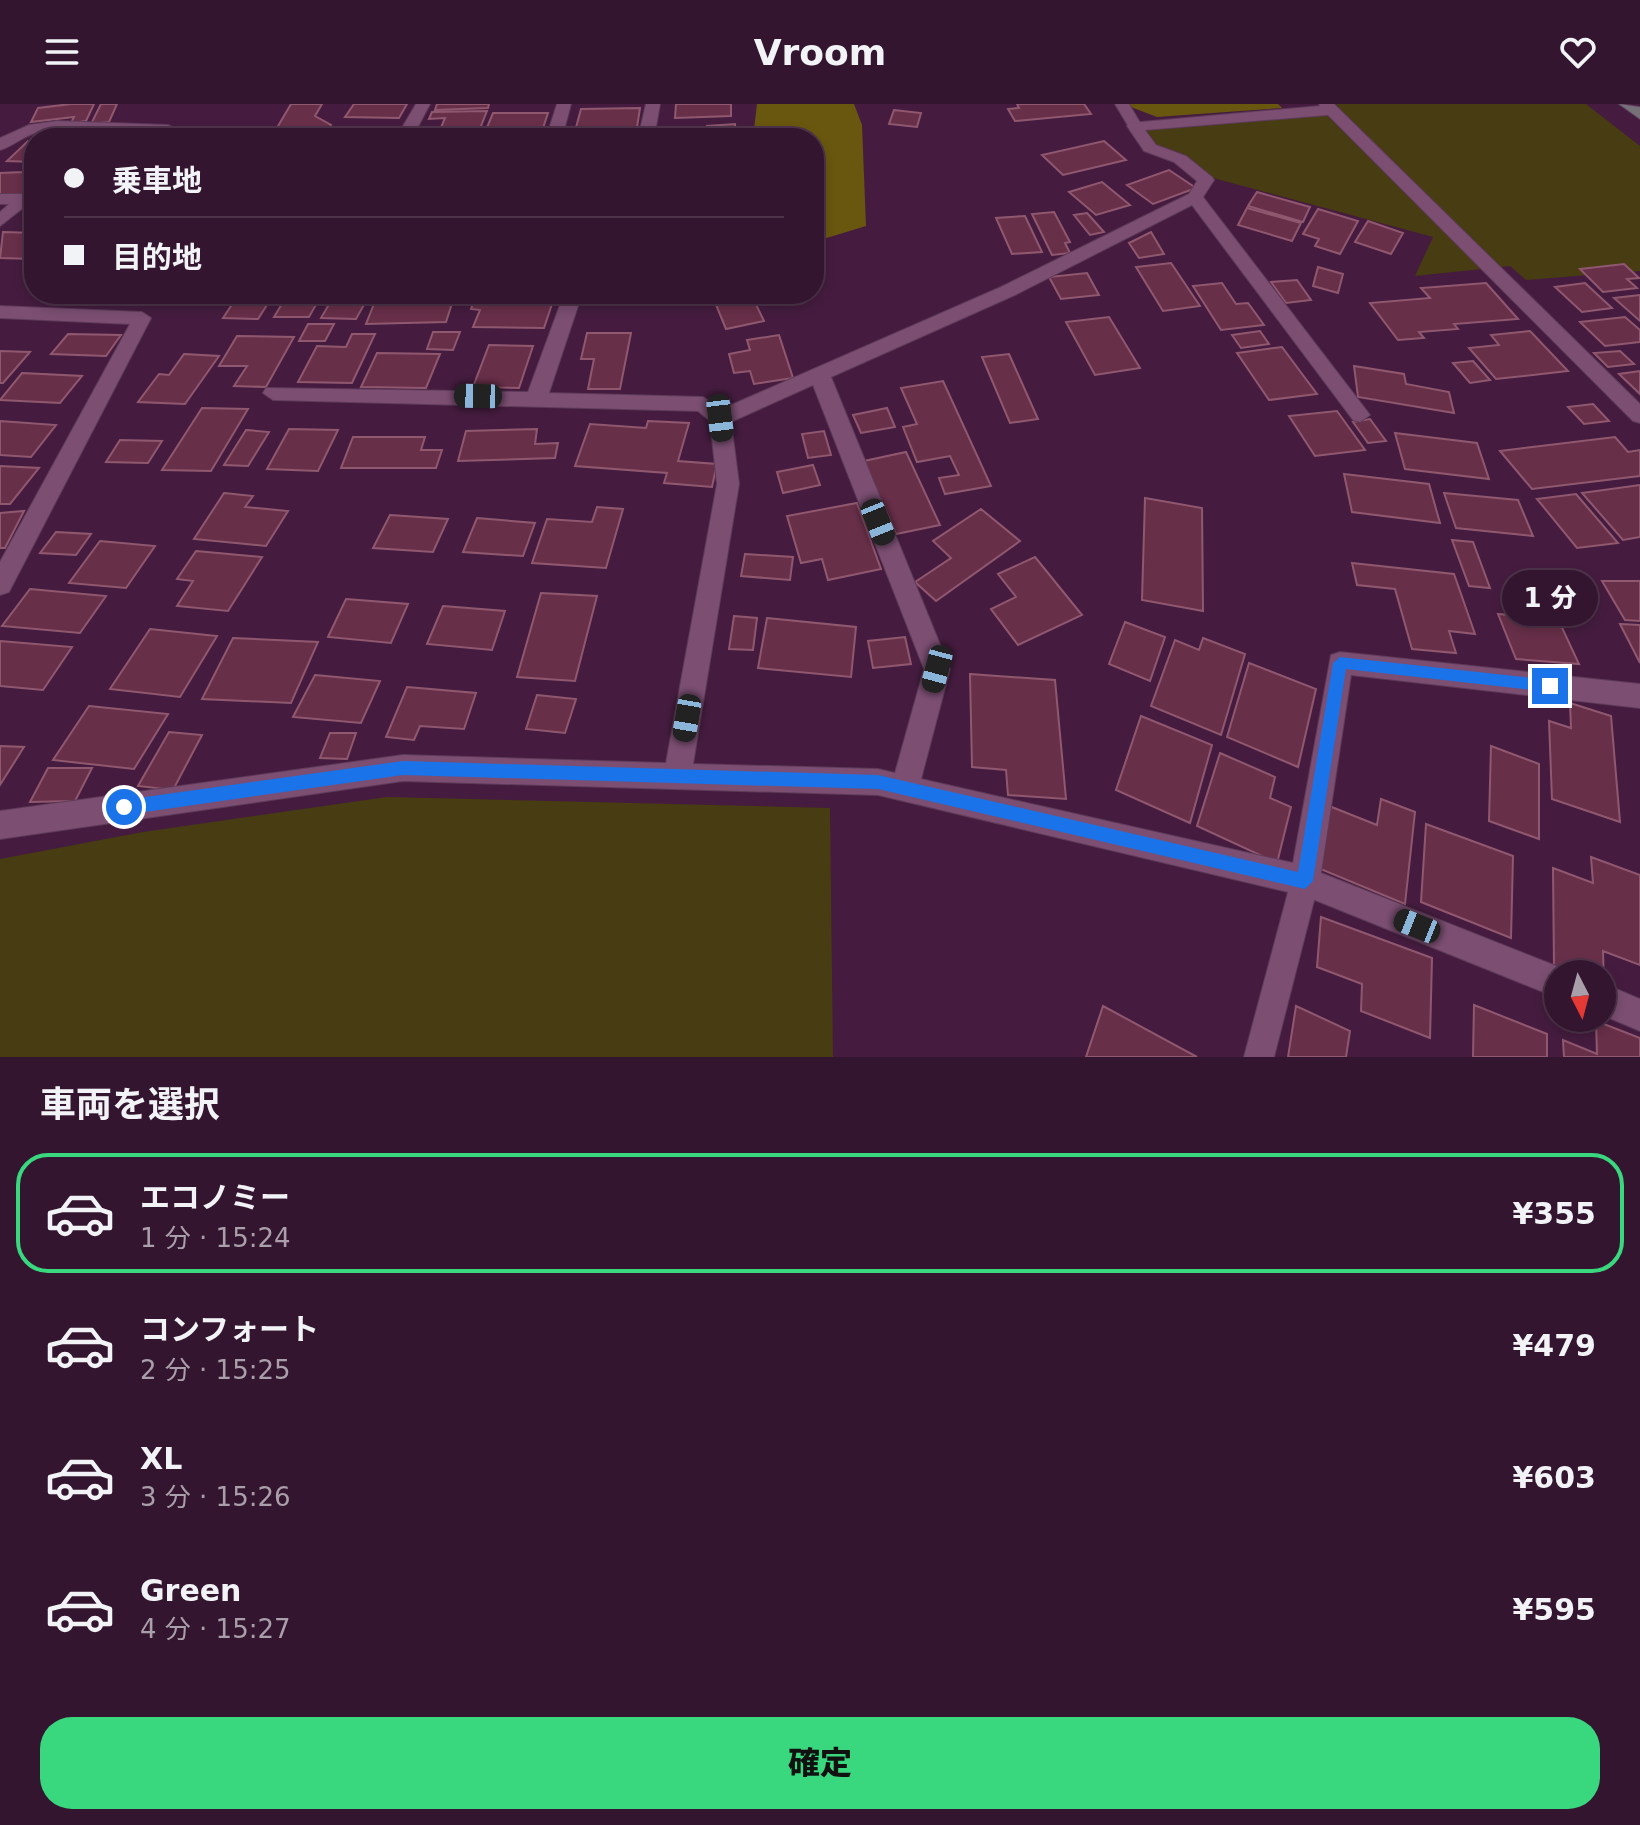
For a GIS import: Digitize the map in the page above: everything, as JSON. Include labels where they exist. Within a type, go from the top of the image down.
[{"type":"street","points":[[410,128],[423,104]]},
{"type":"street","points":[[557,128],[564,104]]},
{"type":"street","points":[[648,128],[653,104]]},
{"type":"street","points":[[1626,104],[1640,114]]},
{"type":"street","points":[[720,418],[1008,291],[1195,197],[1206,180],[1180,159],[1150,148],[1135,126],[1328,107],[1639,412]]},
{"type":"street","points":[[34,128],[44,125],[118,128]]},
{"type":"street","points":[[0,145],[12,135],[24,131]]},
{"type":"street","points":[[1195,197],[1360,415]]},
{"type":"street","points":[[0,199],[24,199]]},
{"type":"street","points":[[0,221],[24,203]]},
{"type":"street","points":[[537,397],[570,304]]},
{"type":"street","points":[[0,312],[142,318],[0,585]]},
{"type":"street","points":[[820,376],[937,669],[905,788]]},
{"type":"street","points":[[273,393],[537,397],[703,404],[720,418],[728,484],[677,776]]},
{"type":"street","points":[[1305,881],[1340,663],[1640,696]]},
{"type":"street","points":[[0,825],[403,768],[878,782],[1305,881],[1544,976]]},
{"type":"street","points":[[1616,1005],[1640,1015]]},
{"type":"lane","points":[[1122,104],[1135,126]]},
{"type":"lane","points":[[1259,1057],[1305,881]]},
{"type":"shaded area","points":[[757,104],[854,104],[862,125],[866,226],[824,239],[824,128],[754,128]]},
{"type":"shaded area","points":[[1123,104],[1278,104],[1282,108],[1157,117]]},
{"type":"shaded area","points":[[1336,104],[1586,104],[1640,146],[1640,271],[1526,280],[1510,266],[1415,276],[1433,237],[1213,178],[1184,154],[1157,145],[1146,130],[1343,113]]},
{"type":"shaded area","points":[[387,797],[830,808],[833,1057],[0,1057],[0,859],[143,832]]},
{"type":"building","points":[[94,104],[86,121],[71,123],[74,117],[31,122],[38,108]]},
{"type":"building","points":[[101,104],[117,104],[109,122],[91,124]]},
{"type":"building","points":[[291,104],[322,104],[315,116],[331,125],[329,128],[277,128]]},
{"type":"building","points":[[354,104],[407,104],[399,118],[345,117]]},
{"type":"building","points":[[437,104],[489,104],[488,108],[435,110]]},
{"type":"building","points":[[676,104],[731,104],[731,116],[675,118]]},
{"type":"building","points":[[1017,104],[1084,104],[1091,114],[1015,121],[1008,109],[1019,108]]},
{"type":"building","points":[[640,108],[637,128],[576,128],[581,109]]},
{"type":"building","points":[[894,110],[921,113],[917,127],[889,124]]},
{"type":"building","points":[[487,111],[480,128],[441,128],[445,118],[429,119],[432,112]]},
{"type":"building","points":[[493,113],[548,113],[543,128],[487,128]]},
{"type":"building","points":[[735,124],[735,128],[707,128]]},
{"type":"building","points":[[1104,141],[1126,160],[1063,175],[1042,155]]},
{"type":"building","points":[[24,145],[24,162],[7,161]]},
{"type":"building","points":[[1169,170],[1196,188],[1153,204],[1127,185]]},
{"type":"building","points":[[24,172],[24,196],[0,195],[0,173]]},
{"type":"building","points":[[1102,182],[1130,205],[1096,215],[1069,192]]},
{"type":"building","points":[[1257,192],[1310,207],[1303,222],[1248,206]]},
{"type":"building","points":[[1247,208],[1301,223],[1292,241],[1238,225]]},
{"type":"building","points":[[1318,209],[1358,221],[1340,254],[1315,246],[1319,239],[1303,234]]},
{"type":"building","points":[[1054,212],[1070,242],[1065,243],[1070,253],[1052,255],[1032,214]]},
{"type":"building","points":[[1087,213],[1104,232],[1090,235],[1074,215]]},
{"type":"building","points":[[1025,216],[1042,252],[1012,254],[996,218]]},
{"type":"building","points":[[1368,221],[1403,233],[1391,254],[1355,242]]},
{"type":"building","points":[[3,232],[24,233],[24,259],[0,258]]},
{"type":"building","points":[[1151,232],[1164,254],[1139,258],[1129,243]]},
{"type":"building","points":[[1171,263],[1200,306],[1163,311],[1136,267]]},
{"type":"building","points":[[1624,264],[1639,278],[1627,279],[1637,288],[1603,292],[1580,269]]},
{"type":"building","points":[[1318,267],[1343,274],[1338,293],[1313,286]]},
{"type":"building","points":[[1087,273],[1099,295],[1061,299],[1049,277]]},
{"type":"building","points":[[1297,280],[1311,300],[1286,303],[1271,282]]},
{"type":"building","points":[[1222,283],[1236,304],[1248,303],[1264,325],[1221,330],[1193,286]]},
{"type":"building","points":[[1486,283],[1518,319],[1454,324],[1458,329],[1419,332],[1424,338],[1398,340],[1370,303],[1430,298],[1421,288]]},
{"type":"building","points":[[1585,283],[1612,308],[1582,312],[1555,287]]},
{"type":"building","points":[[1640,295],[1640,321],[1614,298]]},
{"type":"building","points":[[232,304],[268,304],[258,319],[223,318]]},
{"type":"building","points":[[282,304],[316,304],[309,317],[274,317]]},
{"type":"building","points":[[329,304],[364,304],[356,319],[321,318]]},
{"type":"building","points":[[374,304],[452,304],[446,322],[366,324]]},
{"type":"building","points":[[473,304],[552,304],[544,328],[473,327],[480,310],[471,309]]},
{"type":"building","points":[[716,304],[756,304],[764,321],[726,329]]},
{"type":"building","points":[[1109,317],[1140,368],[1095,375],[1066,322]]},
{"type":"building","points":[[1625,317],[1640,330],[1640,342],[1605,346],[1580,322]]},
{"type":"building","points":[[308,324],[334,324],[325,341],[299,341]]},
{"type":"building","points":[[1260,331],[1269,344],[1241,348],[1232,335]]},
{"type":"building","points":[[1530,331],[1568,371],[1496,379],[1469,348],[1499,345],[1491,335]]},
{"type":"building","points":[[433,332],[460,332],[453,350],[427,349]]},
{"type":"building","points":[[587,333],[631,333],[620,389],[588,389],[594,359],[581,359]]},
{"type":"building","points":[[68,334],[121,335],[106,356],[51,354]]},
{"type":"building","points":[[352,334],[375,334],[352,383],[298,382],[317,346],[346,347]]},
{"type":"building","points":[[779,335],[793,378],[754,384],[750,371],[734,373],[729,354],[750,350],[747,340]]},
{"type":"building","points":[[237,336],[294,337],[266,387],[234,386],[247,366],[219,366]]},
{"type":"building","points":[[489,345],[533,346],[519,388],[473,387]]},
{"type":"building","points":[[1282,347],[1317,394],[1269,400],[1237,353]]},
{"type":"building","points":[[0,351],[30,352],[3,383],[0,383]]},
{"type":"building","points":[[1620,351],[1634,364],[1608,367],[1594,353]]},
{"type":"building","points":[[377,353],[440,354],[426,388],[361,387]]},
{"type":"building","points":[[184,354],[219,356],[185,404],[138,402],[159,374],[169,375]]},
{"type":"building","points":[[1009,354],[1038,419],[1010,423],[982,357]]},
{"type":"building","points":[[1473,361],[1490,380],[1470,383],[1453,363]]},
{"type":"building","points":[[1354,366],[1404,374],[1406,384],[1449,392],[1454,413],[1358,397]]},
{"type":"building","points":[[1640,371],[1640,394],[1619,374]]},
{"type":"building","points":[[22,373],[82,376],[60,403],[0,400]]},
{"type":"building","points":[[943,381],[991,486],[945,494],[939,478],[959,475],[950,456],[917,462],[903,427],[917,424],[901,388]]},
{"type":"building","points":[[1593,404],[1609,421],[1584,424],[1568,407]]},
{"type":"building","points":[[202,408],[248,409],[211,471],[162,470]]},
{"type":"building","points":[[887,408],[895,427],[861,433],[853,415]]},
{"type":"building","points":[[1337,411],[1365,450],[1315,456],[1289,416]]},
{"type":"building","points":[[1370,419],[1386,441],[1368,443],[1353,422]]},
{"type":"building","points":[[0,421],[56,425],[31,457],[0,455]]},
{"type":"building","points":[[648,421],[689,423],[678,461],[717,464],[712,487],[664,483],[667,473],[575,466],[590,424],[646,428]]},
{"type":"building","points":[[289,429],[338,430],[318,471],[267,469]]},
{"type":"building","points":[[537,429],[535,444],[558,443],[555,458],[458,461],[466,431]]},
{"type":"building","points":[[246,430],[269,432],[248,466],[224,465]]},
{"type":"building","points":[[824,431],[831,455],[808,458],[802,434]]},
{"type":"building","points":[[1395,433],[1477,443],[1489,479],[1405,469]]},
{"type":"building","points":[[353,437],[425,437],[421,450],[442,450],[436,468],[341,468]]},
{"type":"building","points":[[1615,437],[1628,452],[1640,450],[1640,476],[1532,489],[1500,451]]},
{"type":"building","points":[[120,440],[162,441],[148,463],[106,462]]},
{"type":"building","points":[[906,452],[940,525],[896,534],[864,461]]},
{"type":"building","points":[[813,465],[820,485],[783,493],[777,472]]},
{"type":"building","points":[[0,466],[39,468],[10,504],[0,504]]},
{"type":"building","points":[[1344,474],[1429,484],[1440,523],[1352,512]]},
{"type":"building","points":[[1640,485],[1640,537],[1623,540],[1582,493]]},
{"type":"building","points":[[224,493],[253,496],[245,507],[288,511],[266,546],[194,539]]},
{"type":"building","points":[[1444,493],[1518,500],[1533,536],[1456,528]]},
{"type":"building","points":[[1576,494],[1618,543],[1577,548],[1537,499]]},
{"type":"building","points":[[1145,498],[1202,508],[1203,611],[1142,600]]},
{"type":"building","points":[[857,503],[881,569],[828,580],[822,559],[801,563],[787,516]]},
{"type":"building","points":[[597,507],[623,509],[606,568],[532,563],[547,519],[592,522]]},
{"type":"building","points":[[981,509],[1020,541],[936,601],[915,582],[951,558],[933,541]]},
{"type":"building","points":[[24,511],[5,548],[0,548],[0,513]]},
{"type":"building","points":[[390,515],[448,519],[433,552],[373,548]]},
{"type":"building","points":[[477,518],[535,523],[523,556],[463,552]]},
{"type":"building","points":[[56,532],[91,534],[76,555],[40,553]]},
{"type":"building","points":[[1452,540],[1473,542],[1490,588],[1469,586]]},
{"type":"building","points":[[100,541],[155,546],[126,588],[69,583]]},
{"type":"building","points":[[196,551],[262,557],[228,611],[177,606],[193,581],[177,579]]},
{"type":"building","points":[[745,554],[793,557],[790,580],[741,576]]},
{"type":"building","points":[[1035,557],[1082,615],[1018,645],[991,609],[1016,597],[998,574]]},
{"type":"building","points":[[1352,563],[1454,574],[1475,634],[1449,631],[1456,653],[1412,649],[1395,589],[1357,585]]},
{"type":"building","points":[[1602,581],[1640,581],[1640,621],[1625,620]]},
{"type":"building","points":[[30,589],[106,596],[80,633],[2,626]]},
{"type":"building","points":[[541,593],[597,596],[575,681],[517,677]]},
{"type":"building","points":[[346,599],[408,604],[391,643],[328,637]]},
{"type":"building","points":[[443,606],[505,611],[492,650],[427,644]]},
{"type":"building","points":[[1498,614],[1558,619],[1579,664],[1516,659]]},
{"type":"building","points":[[734,616],[757,618],[753,650],[729,649]]},
{"type":"building","points":[[767,618],[856,627],[851,677],[758,668]]},
{"type":"building","points":[[1125,622],[1165,637],[1150,681],[1109,664]]},
{"type":"building","points":[[1620,624],[1640,625],[1640,663]]},
{"type":"building","points":[[150,629],[217,636],[180,697],[110,689]]},
{"type":"building","points":[[905,637],[911,664],[873,668],[868,641]]},
{"type":"building","points":[[233,638],[318,642],[291,703],[202,699]]},
{"type":"building","points":[[1203,638],[1245,654],[1221,735],[1151,706],[1175,640],[1199,650]]},
{"type":"building","points":[[0,641],[72,647],[43,690],[0,686]]},
{"type":"building","points":[[1249,663],[1316,689],[1298,767],[1227,737]]},
{"type":"building","points":[[970,674],[1055,680],[1066,799],[1008,795],[1006,770],[972,767]]},
{"type":"building","points":[[315,675],[380,681],[361,723],[293,717]]},
{"type":"building","points":[[407,687],[476,693],[464,729],[420,726],[414,740],[386,737]]},
{"type":"building","points":[[537,695],[576,699],[565,733],[526,729]]},
{"type":"building","points":[[1570,703],[1611,716],[1620,822],[1552,799],[1549,721],[1571,728]]},
{"type":"building","points":[[89,706],[168,714],[134,769],[53,760]]},
{"type":"building","points":[[1141,716],[1212,745],[1190,823],[1116,790]]},
{"type":"building","points":[[169,732],[202,735],[173,790],[138,786]]},
{"type":"building","points":[[330,733],[356,733],[347,759],[320,758]]},
{"type":"building","points":[[0,746],[24,747],[0,785]]},
{"type":"building","points":[[1491,746],[1539,764],[1539,839],[1489,821]]},
{"type":"building","points":[[1220,753],[1275,777],[1270,798],[1291,807],[1277,863],[1197,826]]},
{"type":"building","points":[[48,768],[92,768],[75,801],[30,802]]},
{"type":"building","points":[[1381,799],[1415,812],[1405,904],[1318,868],[1329,806],[1377,825]]},
{"type":"building","points":[[1426,824],[1513,856],[1511,938],[1421,902]]},
{"type":"building","points":[[1591,857],[1640,875],[1640,965],[1603,951],[1603,960],[1554,960],[1553,868],[1593,883]]},
{"type":"building","points":[[1321,917],[1432,958],[1430,1038],[1361,1011],[1362,984],[1317,967]]},
{"type":"building","points":[[1474,1005],[1547,1034],[1547,1057],[1473,1057]]},
{"type":"building","points":[[1103,1006],[1197,1057],[1086,1057]]},
{"type":"building","points":[[1296,1006],[1350,1031],[1346,1057],[1288,1057]]},
{"type":"building","points":[[1616,1029],[1640,1038],[1640,1057],[1564,1057],[1563,1040],[1597,1054],[1596,1032],[1616,1032]]},
{"type":"route","points":[[124,807],[403,768],[878,782],[1305,881],[1340,663],[1550,686]]}]
